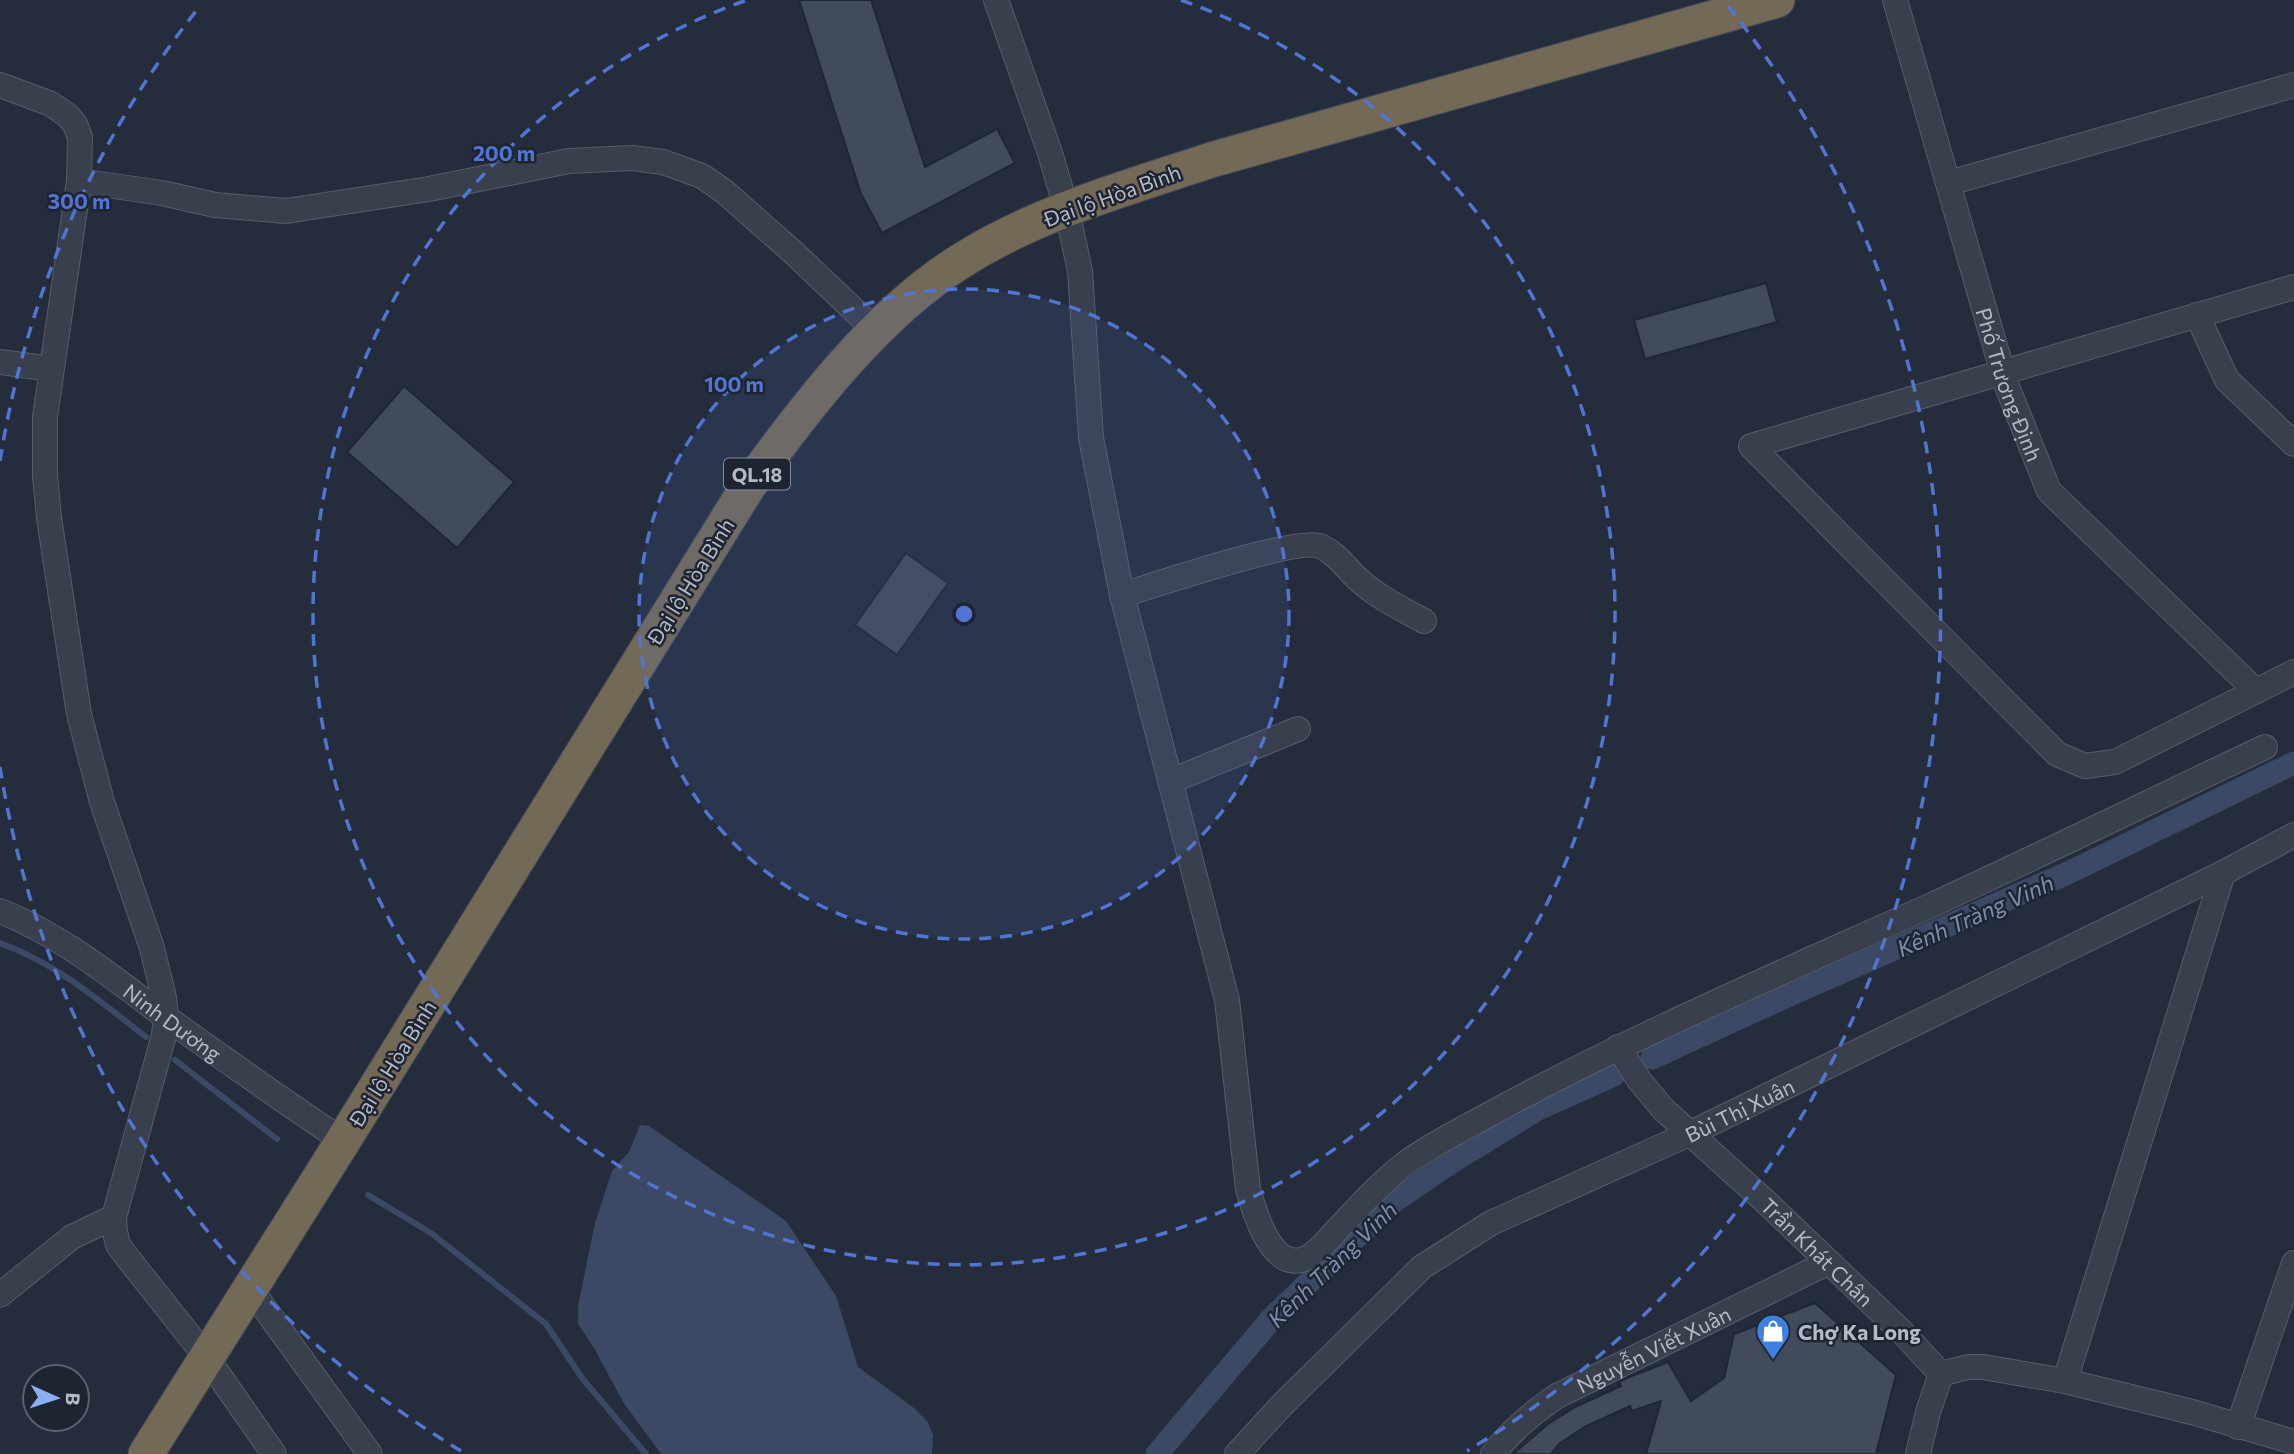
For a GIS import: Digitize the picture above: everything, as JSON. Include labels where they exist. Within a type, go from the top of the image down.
[{"type":"highway","name":"Đại lộ Hòa Bình","points":[[146,1454],[344,1141],[747,488],[808,406],[842,366],[927,285],[959,262],[1026,226],[1133,186],[1705,10],[1777,0]]},
{"type":"street","points":[[996,0],[1050,153],[1067,211],[1080,271],[1091,438],[1122,595],[1227,1000],[1248,1189],[1267,1239],[1279,1254],[1289,1260],[1298,1261],[1314,1252],[1384,1182],[1407,1163],[1483,1118],[1618,1047],[1936,902],[2265,747]]},
{"type":"street","name":"Phố Trương Định","points":[[1895,0],[2003,372],[2049,491],[2256,691]]},
{"type":"street","points":[[0,85],[51,104],[75,124],[80,137],[79,181],[45,417],[48,518],[79,714],[102,802],[152,948],[166,1017],[164,1035],[114,1217],[115,1232],[118,1245],[206,1358],[274,1454]]},
{"type":"street","points":[[1949,183],[2294,85]]},
{"type":"street","points":[[79,181],[162,193],[215,205],[286,211],[429,189],[569,161],[632,158],[663,162],[702,176],[725,192],[877,332]]},
{"type":"street","points":[[2294,287],[1751,446],[2057,754],[2085,766],[2115,762],[2294,672]]},
{"type":"street","points":[[2197,316],[2227,380],[2294,444]]},
{"type":"street","points":[[0,362],[51,369]]},
{"type":"street","points":[[1122,595],[1266,552],[1312,543],[1330,551],[1378,595],[1424,621]]},
{"type":"street","points":[[1171,781],[1298,729]]},
{"type":"street","name":"Bùi Thị Xuân","points":[[1237,1454],[1282,1405],[1422,1267],[1491,1223],[1689,1134],[2223,873],[2294,835]]},
{"type":"street","points":[[2065,1381],[2223,873]]},
{"type":"street","name":"Ninh Dương","points":[[0,911],[43,930],[114,976],[166,1017],[344,1141]]},
{"type":"street","name":"Trần Khát Chân","points":[[1618,1047],[1639,1080],[1663,1109],[1829,1262],[1902,1332],[1941,1374]]},
{"type":"street","points":[[0,1295],[72,1237],[114,1217]]},
{"type":"street","name":"Nguyễn Viết Xuân","points":[[1493,1454],[1506,1436],[1528,1416],[1557,1396],[1829,1262]]},
{"type":"street","points":[[2238,1427],[2294,1263]]},
{"type":"street","points":[[250,1288],[370,1454]]},
{"type":"street","points":[[1918,1454],[1933,1392],[1941,1374],[1961,1368],[1983,1367],[2065,1381],[2134,1397],[2294,1442]]},
{"type":"water","points":[[640,1125],[649,1126],[786,1221],[836,1296],[858,1367],[914,1408],[928,1422],[933,1435],[932,1454],[661,1454],[623,1402],[578,1324],[578,1306],[595,1223],[612,1171],[629,1152]]},
{"type":"building","points":[[799,0],[871,0],[925,167],[997,129],[1015,163],[882,233],[861,194]]},
{"type":"building","points":[[1766,283],[1777,322],[1645,359],[1634,320]]},
{"type":"building","points":[[404,386],[514,482],[457,548],[347,452]]},
{"type":"building","points":[[906,553],[948,583],[897,655],[855,625]]},
{"type":"building","name":"Chợ Ka Long","points":[[1815,1303],[1896,1375],[1876,1454],[1646,1454],[1661,1401],[1632,1411],[1630,1406],[1584,1427],[1559,1444],[1551,1454],[1513,1454],[1548,1424],[1577,1406],[1621,1386],[1619,1382],[1629,1377],[1668,1362],[1691,1401],[1724,1378],[1734,1334]]},
{"type":"waterway","name":"Kênh Tràng Vinh","points":[[1652,1058],[2070,872],[2294,763]]},
{"type":"waterway","points":[[0,943],[59,972],[146,1037]]},
{"type":"waterway","points":[[175,1060],[277,1139]]},
{"type":"waterway","name":"Kênh Tràng Vinh","points":[[1157,1454],[1274,1316],[1393,1202],[1538,1109],[1614,1075]]},
{"type":"waterway","points":[[368,1195],[431,1233],[546,1324],[582,1378],[646,1454]]},
{"type":"place","name":"Chợ Ka Long","points":[[1773,1361]]}]
